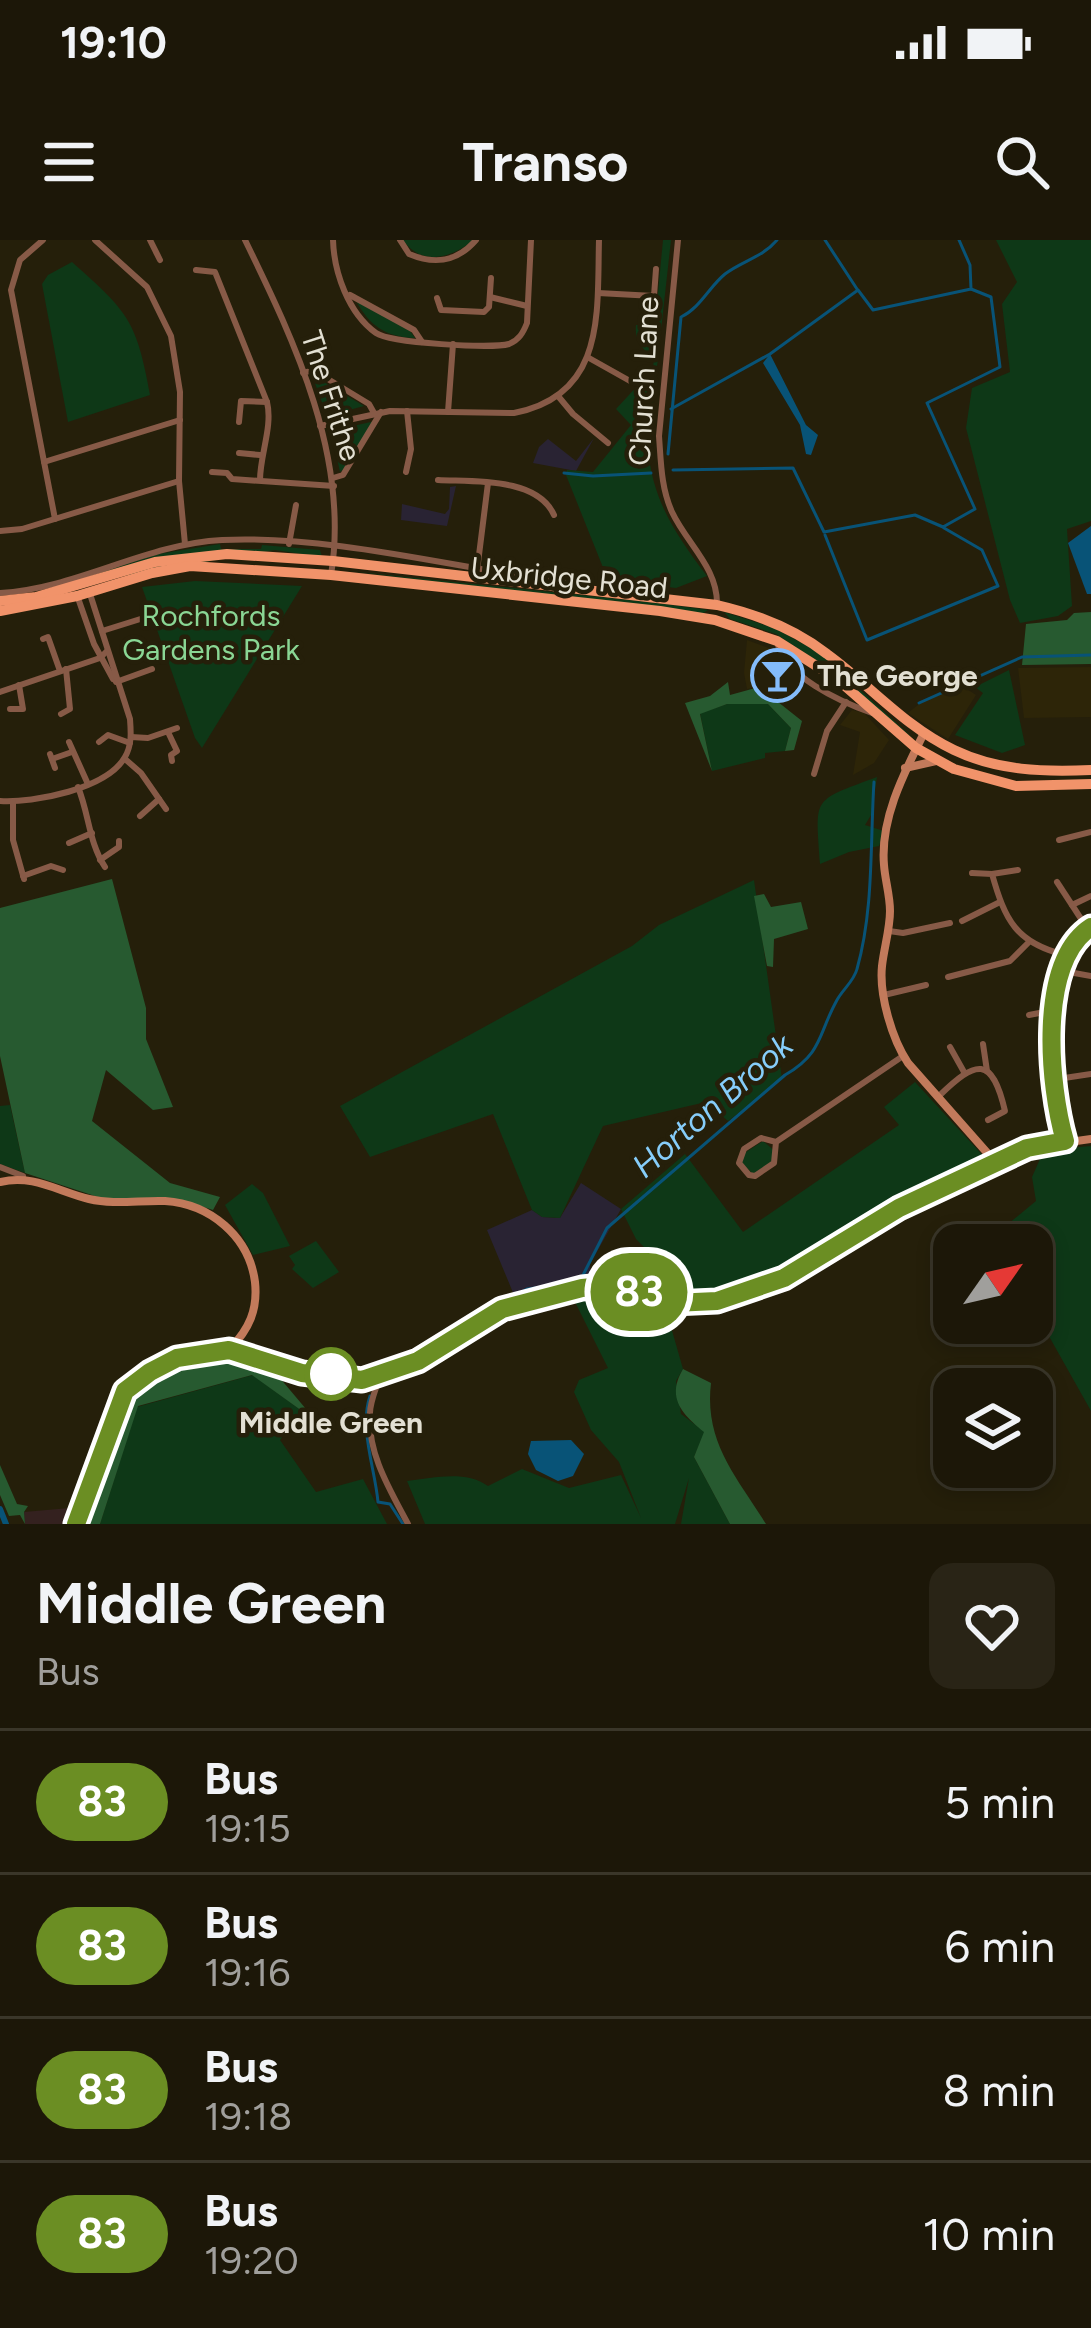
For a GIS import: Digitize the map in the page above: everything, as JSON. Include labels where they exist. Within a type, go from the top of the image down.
[{"type":"main road","name":"Uxbridge Road","points":[[0,597],[82,589],[155,562],[227,554],[333,561],[717,605],[772,622],[826,652],[924,734],[956,751],[1018,770],[1091,770]]},
{"type":"main road","name":"Uxbridge Road","points":[[0,610],[190,566],[331,575],[715,620],[777,641],[837,679],[916,748],[976,778],[1016,786],[1091,784]]},
{"type":"street","points":[[43,240],[20,260],[11,285],[56,519]]},
{"type":"street","points":[[95,240],[142,282],[159,308],[174,347],[185,544]]},
{"type":"street","points":[[150,240],[160,260]]},
{"type":"street","name":"The Frithe","points":[[244,240],[303,373],[320,426],[333,482],[331,575]]},
{"type":"street","points":[[333,240],[346,293],[358,315],[383,338],[506,345],[516,340],[526,323],[531,240]]},
{"type":"street","points":[[400,240],[409,254],[441,261],[459,256],[476,240]]},
{"type":"street","points":[[320,426],[377,412],[514,413],[534,409],[558,395],[589,358],[599,240]]},
{"type":"street","name":"Church Lane","points":[[678,240],[661,411],[661,469],[673,514],[727,601],[743,611]]},
{"type":"street","points":[[598,293],[654,296],[656,269]]},
{"type":"street","points":[[196,270],[215,272],[267,402],[270,420],[260,455],[260,480]]},
{"type":"street","points":[[437,298],[441,310],[484,312],[491,278]]},
{"type":"street","points":[[346,293],[414,330],[422,342]]},
{"type":"street","points":[[490,298],[527,306]]},
{"type":"street","points":[[448,412],[453,344]]},
{"type":"street","points":[[589,358],[630,381]]},
{"type":"street","points":[[303,373],[314,370],[377,412]]},
{"type":"street","points":[[558,395],[572,414],[608,443]]},
{"type":"street","points":[[239,422],[241,401],[267,402]]},
{"type":"street","points":[[406,472],[411,449],[407,410]]},
{"type":"street","points":[[212,472],[226,473],[232,479],[333,482],[344,475],[377,412]]},
{"type":"street","points":[[44,462],[180,420]]},
{"type":"street","points":[[239,453],[260,455]]},
{"type":"street","points":[[438,480],[488,482],[538,494],[548,500],[554,514]]},
{"type":"street","points":[[0,531],[178,481]]},
{"type":"street","points":[[478,571],[488,482]]},
{"type":"street","points":[[289,544],[296,505]]},
{"type":"street","name":"Uxbridge Road","points":[[0,597],[185,544],[224,540],[335,547],[607,588]]},
{"type":"street","points":[[692,602],[707,595],[716,583]]},
{"type":"street","name":"Church Lane","points":[[715,620],[716,583]]},
{"type":"street","points":[[0,801],[43,799],[114,770],[125,759],[130,719],[82,589]]},
{"type":"street","points":[[82,589],[91,635],[116,682]]},
{"type":"street","points":[[91,635],[150,616]]},
{"type":"street","points":[[43,639],[48,637],[63,670],[70,709],[61,714]]},
{"type":"street","points":[[777,641],[779,655],[790,667],[846,702],[876,714]]},
{"type":"street","points":[[0,692],[100,658],[107,650]]},
{"type":"street","points":[[116,682],[152,669]]},
{"type":"street","points":[[10,710],[23,709],[19,685]]},
{"type":"street","points":[[814,774],[827,731],[846,702]]},
{"type":"street","points":[[99,742],[108,735],[130,740],[172,730],[177,751],[172,761]]},
{"type":"street","points":[[897,732],[906,766]]},
{"type":"street","points":[[924,734],[906,766],[885,841],[890,910],[881,972],[884,994],[903,1056],[997,1163]]},
{"type":"street","points":[[52,760],[70,747],[92,847],[102,864],[118,842]]},
{"type":"street","points":[[125,759],[166,809]]},
{"type":"street","points":[[906,766],[938,761]]},
{"type":"street","points":[[140,816],[159,799]]},
{"type":"street","points":[[13,802],[14,840],[24,877],[51,866],[63,870]]},
{"type":"street","points":[[1059,840],[1091,832]]},
{"type":"street","points":[[70,843],[92,833]]},
{"type":"street","points":[[972,873],[1018,871]]},
{"type":"street","points":[[992,874],[1000,902],[1028,943],[1064,955]]},
{"type":"street","points":[[1057,882],[1089,928],[1064,955],[1050,1039],[1051,1080],[1065,1141]]},
{"type":"street","points":[[1072,905],[1091,896]]},
{"type":"street","points":[[962,921],[1000,902]]},
{"type":"street","points":[[888,931],[902,933],[950,923]]},
{"type":"street","points":[[948,977],[1010,961],[1028,943]]},
{"type":"street","points":[[1063,971],[1091,976]]},
{"type":"street","points":[[884,994],[926,985]]},
{"type":"street","points":[[1029,1015],[1055,1010]]},
{"type":"street","points":[[983,1044],[987,1071]]},
{"type":"street","points":[[950,1047],[964,1072]]},
{"type":"street","points":[[776,1142],[774,1163],[755,1176],[748,1175],[739,1163],[744,1149],[761,1138],[776,1142],[903,1056]]},
{"type":"street","points":[[939,1096],[964,1072],[987,1071],[998,1081],[1005,1111],[988,1120]]},
{"type":"street","points":[[1051,1080],[1091,1075]]},
{"type":"street","points":[[76,1524],[125,1391],[177,1358],[229,1350],[302,1373],[362,1380],[418,1361],[502,1309],[582,1288],[613,1285],[692,1304],[742,1295],[784,1278],[899,1208],[1027,1148],[1091,1139]]},
{"type":"street","points":[[0,1167],[91,1199],[188,1205],[221,1222],[248,1252],[256,1289],[253,1318],[229,1350]]},
{"type":"street","points":[[0,1182],[23,1176]]},
{"type":"street","points":[[380,1374],[369,1411],[373,1437],[381,1473],[408,1524]]},
{"type":"shaded area","points":[[594,438],[576,471],[533,463],[548,439],[576,461]]},
{"type":"shaded area","points":[[456,486],[447,526],[401,520],[402,504],[445,514],[450,487]]},
{"type":"shaded area","points":[[747,640],[774,650],[801,678],[747,689]]},
{"type":"shaded area","points":[[1091,667],[1091,717],[1024,718],[1018,668]]},
{"type":"shaded area","points":[[959,684],[976,695],[948,739],[908,713],[923,701]]},
{"type":"shaded area","points":[[852,710],[864,713],[889,740],[874,763],[853,775],[860,732],[840,725]]},
{"type":"shaded area","points":[[581,1183],[621,1209],[590,1264],[591,1279],[514,1295],[487,1230],[532,1210],[542,1217],[560,1218]]},
{"type":"shaded area","points":[[81,1507],[74,1524],[25,1524],[24,1512]]},
{"type":"green space","points":[[403,240],[474,240],[456,251],[428,257]]},
{"type":"green space","points":[[663,240],[671,240],[648,448],[650,467],[667,516],[707,576],[676,588],[608,580],[566,475],[567,470],[593,472],[631,425],[616,409],[653,369],[654,359],[638,340],[636,325],[646,325],[647,297],[657,303]]},
{"type":"green space","points":[[996,240],[1091,240],[1091,521],[1067,529],[1072,606],[1058,616],[1020,623],[966,428],[972,388],[1010,372],[1002,304],[1017,282]]},
{"type":"green space","points":[[72,262],[127,319],[150,395],[68,422],[42,284],[48,275]]},
{"type":"green space","points":[[356,301],[410,331],[415,338],[380,328]]},
{"type":"green space","points":[[312,375],[364,406],[327,416]]},
{"type":"green space","points":[[375,421],[344,469],[340,472],[331,431]]},
{"type":"green space","points":[[220,544],[221,549],[261,549],[262,545],[320,550],[322,557],[275,550],[47,589],[158,554]]},
{"type":"green space","points":[[349,571],[657,603],[708,610],[702,614]]},
{"type":"green space","name":"Rochfords Gardens Park","points":[[195,581],[302,586],[202,748],[142,587]]},
{"type":"green space","points":[[724,612],[774,628],[820,653],[915,740],[826,667],[776,634],[730,619]]},
{"type":"green space","points":[[1091,612],[1091,664],[1022,665],[1026,624]]},
{"type":"green space","points":[[1009,670],[1025,745],[1002,753],[955,735],[983,693],[975,687]]},
{"type":"green space","points":[[728,682],[730,695],[759,687],[802,721],[794,750],[785,751],[791,728],[768,704],[727,704],[700,714],[712,771],[685,703],[710,696]]},
{"type":"green space","points":[[727,704],[768,704],[791,728],[785,751],[712,771],[700,713]]},
{"type":"green space","points":[[877,777],[865,825],[884,831],[879,846],[820,864],[822,804]]},
{"type":"green space","points":[[112,879],[146,1008],[146,1039],[173,1107],[153,1110],[106,1070],[92,1121],[170,1183],[220,1197],[213,1210],[185,1201],[104,1199],[25,1173],[0,1056],[0,908]]},
{"type":"green space","points":[[754,880],[782,1079],[728,1121],[706,1102],[603,1126],[560,1218],[542,1217],[532,1210],[493,1114],[370,1157],[340,1106],[632,946],[659,925]]},
{"type":"green space","points":[[764,894],[771,907],[801,902],[808,929],[774,939],[773,967],[767,966],[754,896]]},
{"type":"green space","points":[[915,1082],[988,1161],[906,1198],[811,1256],[757,1282],[696,1296],[661,1296],[669,1284],[645,1262],[651,1254],[636,1239],[621,1209],[685,1154],[743,1232],[899,1125],[884,1107]]},
{"type":"green space","points":[[10,1105],[25,1173],[0,1164],[0,1106]]},
{"type":"green space","points":[[763,1141],[776,1152],[776,1159],[753,1174],[742,1163],[743,1154]]},
{"type":"green space","points":[[1091,1146],[1091,1411],[1053,1343],[1053,1224],[1008,1224],[1036,1201],[1032,1177],[1044,1150]]},
{"type":"green space","points":[[252,1184],[263,1193],[290,1246],[253,1255],[225,1205]]},
{"type":"green space","points":[[316,1241],[339,1272],[313,1288],[292,1269],[295,1265],[289,1256]]},
{"type":"green space","points":[[571,1294],[625,1296],[667,1313],[683,1369],[676,1381],[681,1414],[705,1432],[694,1457],[730,1524],[681,1524],[689,1478],[675,1524],[425,1524],[407,1481],[459,1477],[488,1486],[522,1469],[569,1488],[621,1475],[641,1518],[619,1462],[591,1430],[574,1392],[579,1380],[608,1368]]},
{"type":"green space","points":[[234,1358],[279,1377],[306,1409],[302,1411],[252,1375],[138,1406],[100,1524],[82,1524],[129,1392],[161,1374]]},
{"type":"green space","points":[[683,1369],[711,1383],[717,1441],[766,1524],[730,1524],[694,1457],[704,1432],[676,1397]]},
{"type":"green space","points":[[253,1375],[302,1411],[280,1440],[316,1492],[363,1479],[387,1524],[100,1524],[137,1407]]},
{"type":"green space","points":[[0,1465],[17,1504],[28,1506],[25,1524],[20,1515],[9,1516],[0,1495]]},
{"type":"water","points":[[770,354],[806,425],[818,435],[811,455],[806,454],[800,425],[763,363]]},
{"type":"water","points":[[1091,526],[1091,594],[1087,594],[1068,543]]},
{"type":"water","points":[[571,1440],[584,1454],[573,1476],[558,1481],[536,1470],[528,1454],[531,1441]]},
{"type":"waterway","points":[[668,454],[681,317],[725,274],[777,240]]},
{"type":"waterway","points":[[825,240],[857,289]]},
{"type":"waterway","points":[[671,409],[770,354],[858,290],[873,310],[971,289],[970,265],[959,240]]},
{"type":"waterway","points":[[673,470],[793,468],[824,532],[915,515],[943,527],[975,509],[927,403],[1000,367],[991,297],[971,289]]},
{"type":"waterway","points":[[564,473],[651,473]]},
{"type":"waterway","points":[[825,535],[867,640],[998,586],[982,550],[944,528]]},
{"type":"waterway","name":"Horton Brook","points":[[919,703],[1022,657],[1091,655]]},
{"type":"waterway","name":"Horton Brook","points":[[426,1349],[527,1289],[579,1283],[607,1228],[813,1051],[837,1000],[856,973],[869,900],[874,782]]},
{"type":"waterway","name":"Horton Brook","points":[[370,1396],[367,1435],[378,1502],[390,1504],[403,1524]]},
{"type":"waterway","points":[[0,1509],[6,1524]]},
{"type":"bus line","name":"83","points":[[76,1524],[125,1391],[177,1358],[229,1350],[302,1373],[362,1380],[418,1361],[502,1309],[582,1288],[613,1285],[692,1304],[742,1295],[784,1278],[899,1208],[1027,1148],[1065,1141],[1051,1080],[1050,1039],[1064,955],[1091,927]]},
{"type":"place","name":"The George","points":[[778,676]]},
{"type":"place","name":"Middle Green","points":[[331,1374]]}]
